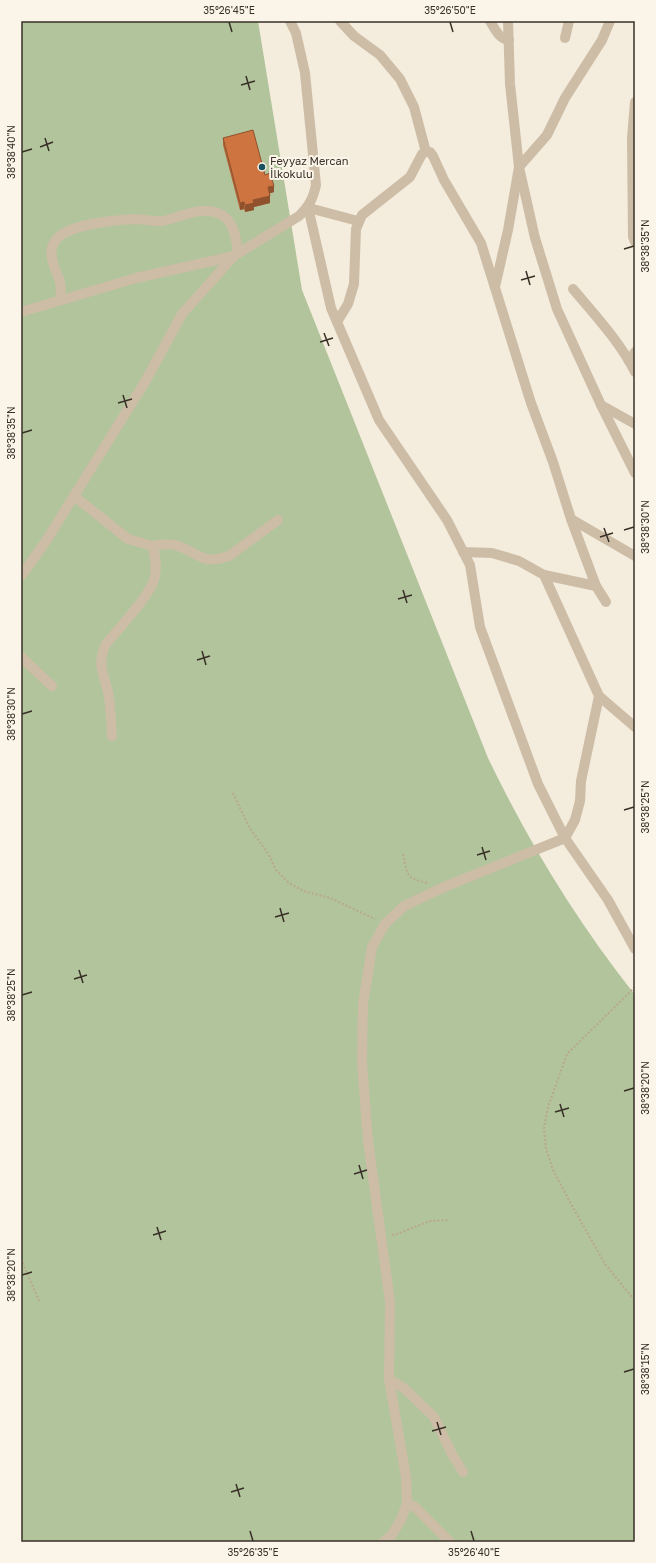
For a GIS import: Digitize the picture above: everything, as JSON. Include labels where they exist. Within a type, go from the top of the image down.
[{"type":"street","points":[[290,21],[296,33]]},
{"type":"street","points":[[21,576],[46,541],[145,382],[182,314],[236,255],[299,216],[308,208],[314,197],[316,185],[305,73],[296,33],[295,21]]},
{"type":"street","points":[[340,21],[354,36],[380,55],[400,79],[414,108],[426,152]]},
{"type":"street","points":[[490,21],[501,37],[509,40]]},
{"type":"street","points":[[508,21],[510,84],[519,167],[535,238],[557,308],[601,405],[635,473]]},
{"type":"street","points":[[565,38],[569,21]]},
{"type":"street","points":[[495,289],[508,230],[519,167],[547,135],[565,98],[602,40],[610,21]]},
{"type":"street","points":[[635,102],[632,138],[633,237],[635,242]]},
{"type":"street","points":[[337,322],[348,304],[354,284],[356,229],[358,221],[367,210],[410,177],[422,154],[426,152]]},
{"type":"street","points":[[426,152],[432,154],[444,180],[481,243],[531,403],[553,462],[571,519],[596,586],[606,602]]},
{"type":"street","points":[[308,208],[358,221]]},
{"type":"street","points":[[308,208],[331,308],[379,420],[448,520],[470,565],[480,627],[538,784],[565,838],[608,900],[635,949]]},
{"type":"street","points":[[60,300],[61,291],[54,269],[52,249],[58,238],[72,229],[103,222],[135,219],[162,221],[200,211],[213,212],[228,220],[233,227],[236,255]]},
{"type":"street","points":[[21,312],[136,278],[236,255]]},
{"type":"street","points":[[573,289],[632,357],[635,372]]},
{"type":"street","points":[[601,405],[635,424]]},
{"type":"street","points":[[74,496],[128,539],[153,546],[165,544],[177,545],[199,557],[211,560],[229,556],[278,520]]},
{"type":"street","points":[[571,519],[635,556]]},
{"type":"street","points":[[112,736],[109,698],[100,664],[101,653],[106,644],[148,592],[155,577],[156,562],[153,546]]},
{"type":"street","points":[[464,552],[492,553],[519,560],[544,575],[596,586]]},
{"type":"street","points":[[544,575],[599,696],[635,727]]},
{"type":"street","points":[[21,657],[52,686]]},
{"type":"street","points":[[383,1542],[391,1536],[402,1520],[407,1503],[406,1478],[389,1379],[390,1302],[368,1141],[362,1062],[363,1004],[372,947],[385,924],[404,906],[444,887],[565,838],[575,820],[580,801],[581,781],[599,696]]},
{"type":"street","points":[[389,1379],[405,1389],[434,1417],[452,1454],[463,1472]]},
{"type":"street","points":[[407,1503],[415,1507],[450,1542]]},
{"type":"path","points":[[233,793],[249,827],[269,854],[276,870],[288,882],[303,891],[330,898],[385,924]]},
{"type":"path","points":[[403,854],[407,873],[410,877],[414,880],[444,887]]},
{"type":"path","points":[[635,987],[567,1054],[548,1106],[544,1128],[546,1149],[553,1170],[605,1264],[635,1301]]},
{"type":"path","points":[[381,1235],[398,1234],[430,1221],[449,1220]]},
{"type":"path","points":[[21,1260],[39,1301]]},
{"type":"green space","points":[[21,21],[258,21],[302,290],[488,758],[537,851],[573,909],[613,967],[635,995],[635,1542],[21,1542]]},
{"type":"building","points":[[253,130],[265,175],[270,173],[274,186],[268,187],[270,196],[253,200],[254,203],[245,205],[244,202],[240,203],[223,138]]},
{"type":"place","name":"Feyyaz Mercan İlkokulu","points":[[262,167]]}]
